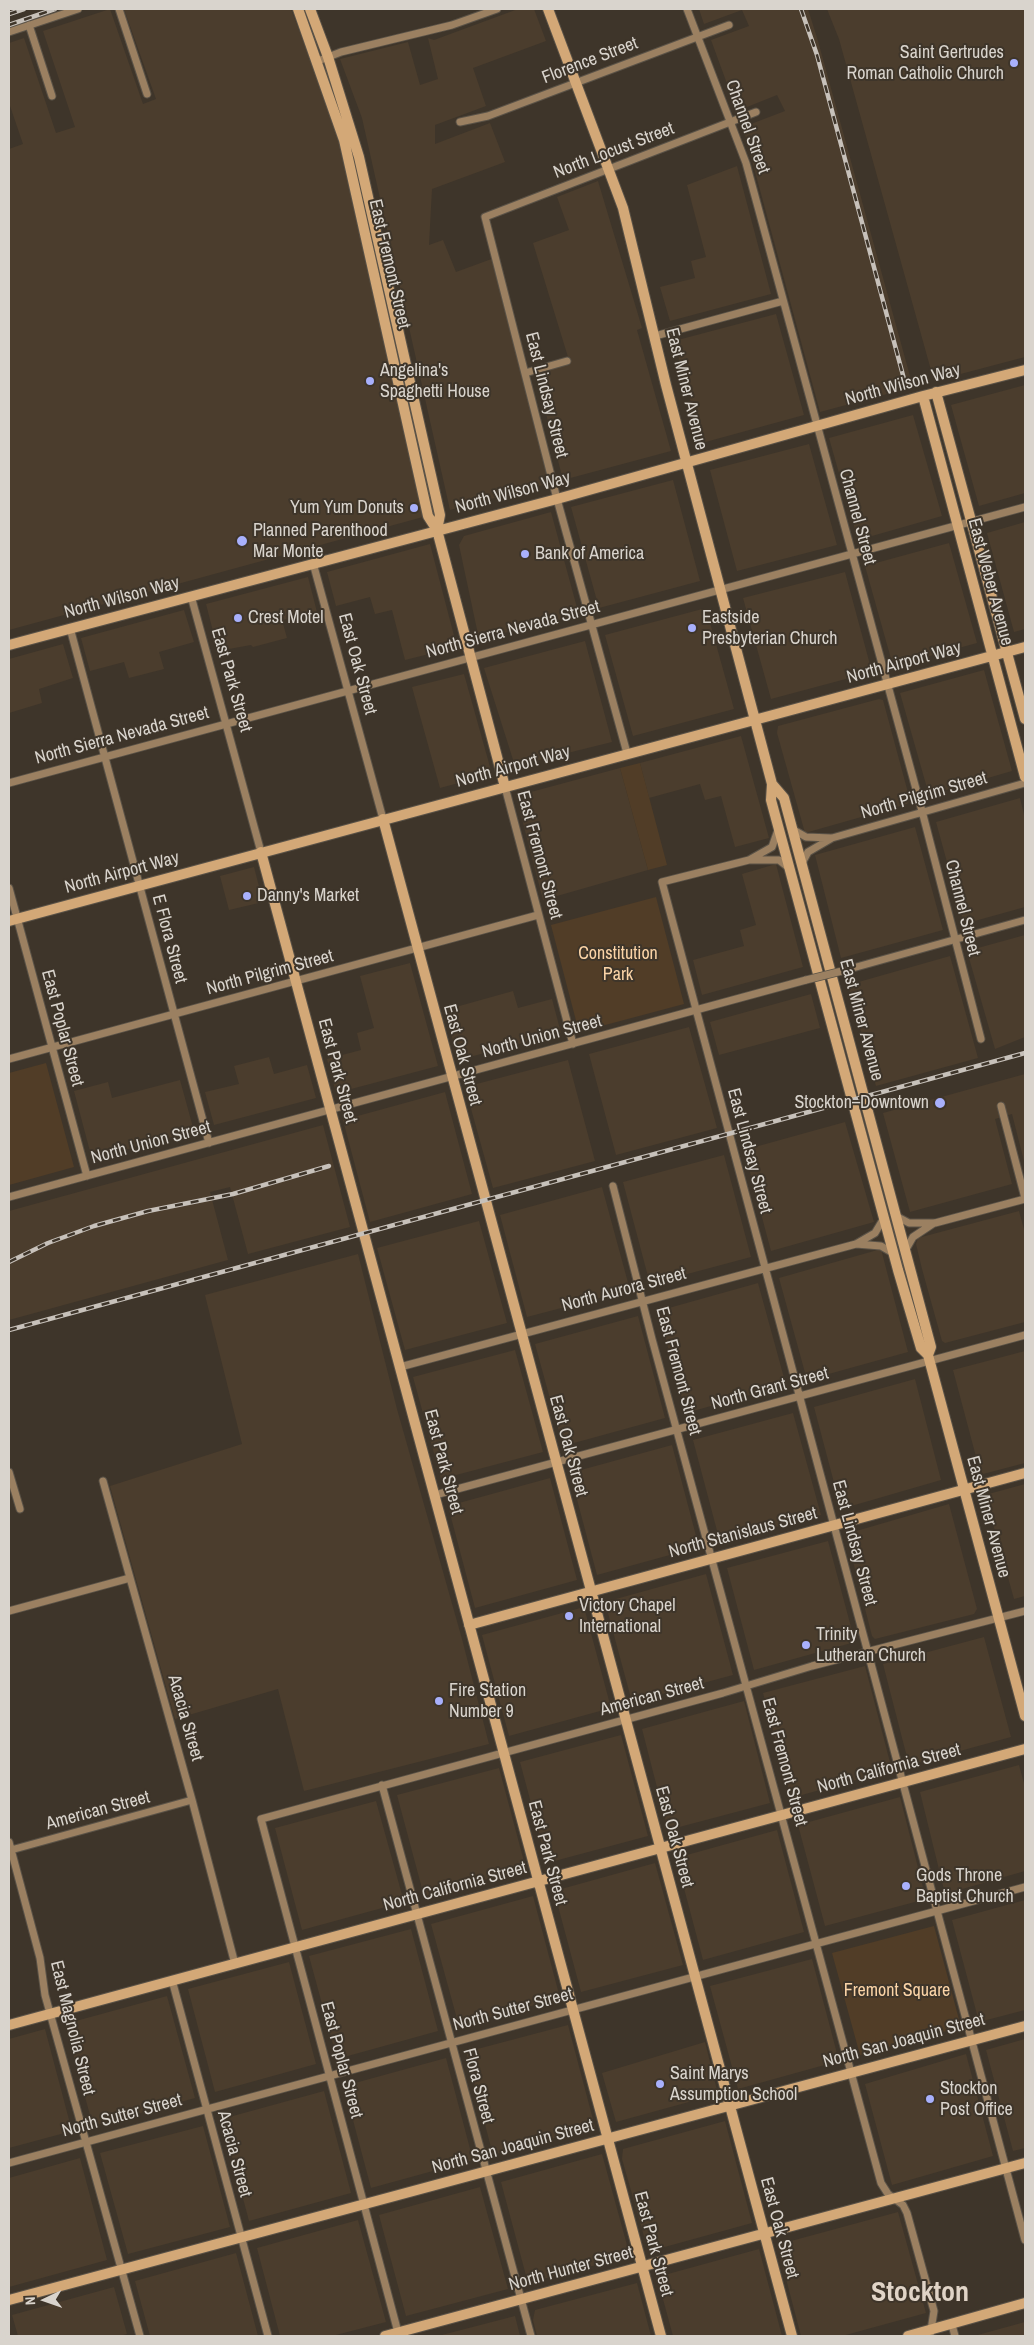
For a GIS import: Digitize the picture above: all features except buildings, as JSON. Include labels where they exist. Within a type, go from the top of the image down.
[{"type":"street","points":[[9,32],[78,9]]},
{"type":"street","points":[[119,9],[147,94]]},
{"type":"street","name":"East Fremont Street","points":[[298,9],[323,59]]},
{"type":"street","name":"East Fremont Street","points":[[310,9],[323,59],[359,157],[440,515],[436,530],[573,1044]]},
{"type":"street","points":[[323,59],[452,25],[497,9]]},
{"type":"street","name":"East Miner Avenue","points":[[548,9],[623,208],[772,784],[771,800],[789,868],[893,1253],[921,1348],[929,1358],[1025,1716]]},
{"type":"street","name":"Channel Street","points":[[687,9],[746,163],[922,811],[981,1039]]},
{"type":"street","points":[[29,25],[52,96]]},
{"type":"street","name":"Florence Street","points":[[460,122],[488,116],[729,25]]},
{"type":"street","name":"North Locust Street","points":[[484,218],[489,214],[756,112]]},
{"type":"street","name":"East Lindsay Street","points":[[484,218],[557,498],[627,753]]},
{"type":"street","points":[[655,336],[783,301]]},
{"type":"street","points":[[525,373],[566,361]]},
{"type":"street","name":"North Wilson Way","points":[[9,645],[557,498],[936,392],[1025,370]]},
{"type":"street","name":"East Weber Avenue","points":[[936,392],[1025,719]]},
{"type":"street","name":"East Weber Avenue","points":[[923,396],[1025,777]]},
{"type":"street","name":"North Sierra Nevada Street","points":[[9,783],[1025,507]]},
{"type":"street","name":"East Oak Street","points":[[313,564],[792,2336]]},
{"type":"street","name":"East Park Street","points":[[191,596],[661,2336]]},
{"type":"street","name":"E Flora Street","points":[[70,628],[209,1143]]},
{"type":"street","name":"North Airport Way","points":[[13,920],[755,718],[1025,647]]},
{"type":"street","name":"North Pilgrim Street","points":[[802,865],[807,853],[832,838],[1025,783]]},
{"type":"street","name":"East Miner Avenue","points":[[772,784],[784,798],[931,1347],[929,1358]]},
{"type":"street","points":[[749,860],[772,847],[779,828]]},
{"type":"street","name":"North Pilgrim Street","points":[[792,829],[806,837],[832,838]]},
{"type":"street","points":[[749,860],[779,860],[789,868]]},
{"type":"street","name":"East Lindsay Street","points":[[749,860],[662,882],[1025,2240]]},
{"type":"street","name":"East Poplar Street","points":[[9,888],[13,920],[52,1047],[87,1176]]},
{"type":"street","name":"North Pilgrim Street","points":[[9,1059],[538,916]]},
{"type":"street","name":"North Union Street","points":[[9,1197],[1025,920]]},
{"type":"street","points":[[896,1216],[909,1223],[935,1223],[1025,1198],[1002,1106]]},
{"type":"street","name":"East Fremont Street","points":[[614,1186],[642,1301],[881,2183],[894,2199],[904,2205],[907,2213],[934,2311],[931,2333]]},
{"type":"street","name":"North Aurora Street","points":[[400,1367],[856,1244],[875,1234],[884,1218]]},
{"type":"street","points":[[904,1251],[913,1237],[935,1223]]},
{"type":"street","name":"North Aurora Street","points":[[856,1244],[881,1246],[893,1253]]},
{"type":"street","name":"North Grant Street","points":[[435,1495],[799,1396],[929,1358],[1025,1335]]},
{"type":"street","points":[[9,1472],[20,1510]]},
{"type":"street","name":"North Stanislaus Street","points":[[469,1625],[712,1557],[1025,1473]]},
{"type":"street","name":"Acacia Street","points":[[103,1481],[192,1800],[235,1964]]},
{"type":"street","points":[[9,1610],[130,1578]]},
{"type":"street","name":"American Street","points":[[287,1811],[747,1686],[812,1666],[1025,1611]]},
{"type":"street","name":"North California Street","points":[[9,2025],[1025,1749]]},
{"type":"street","name":"Flora Street","points":[[382,1785],[531,2336]]},
{"type":"street","name":"American Street","points":[[11,1850],[192,1800]]},
{"type":"street","name":"East Poplar Street","points":[[287,1811],[261,1819],[399,2334]]},
{"type":"street","name":"East Magnolia Street","points":[[9,1842],[40,1958],[51,2014],[140,2336]]},
{"type":"street","name":"North Sutter Street","points":[[9,2163],[1025,1887]]},
{"type":"street","name":"Acacia Street","points":[[172,1980],[268,2336]]},
{"type":"street","name":"North San Joaquin Street","points":[[9,2300],[1025,2026]]},
{"type":"street","name":"North Hunter Street","points":[[385,2336],[399,2334],[1025,2163]]},
{"type":"street","points":[[908,2336],[931,2333],[1025,2303]]},
{"type":"street","points":[[952,2325],[955,2336]]},
{"type":"shaded area","points":[[110,9],[143,104],[156,99],[124,9],[291,9],[335,125],[423,517],[9,630],[9,149],[23,144],[9,103],[9,43],[24,38],[56,133],[75,127],[43,31]]},
{"type":"shaded area","points":[[518,9],[534,9],[546,41],[473,68],[486,106],[435,125],[435,144],[490,123],[505,162],[432,189],[429,245],[443,240],[456,272],[497,257],[554,482],[450,510],[362,118],[340,59],[408,42],[420,85],[438,79],[428,38],[434,40]]},
{"type":"shaded area","points":[[699,9],[808,9],[913,387],[820,412],[743,127],[785,111],[777,95],[737,111],[711,40],[749,26],[742,10],[704,24]]},
{"type":"shaded area","points":[[827,9],[1025,9],[1025,357],[934,381],[839,39]]},
{"type":"shaded area","points":[[737,166],[771,294],[670,321],[660,287],[695,278],[691,261],[706,257],[687,185]]},
{"type":"shaded area","points":[[598,181],[642,328],[637,330],[671,451],[563,480],[534,367],[568,357],[533,243],[569,230],[557,197]]},
{"type":"shaded area","points":[[776,314],[804,415],[702,443],[674,341]]},
{"type":"shaded area","points":[[1025,385],[1025,493],[979,506],[951,405]]},
{"type":"shaded area","points":[[913,415],[942,516],[858,540],[829,438]]},
{"type":"shaded area","points":[[809,444],[837,545],[737,571],[710,470]]},
{"type":"shaded area","points":[[673,480],[700,581],[599,608],[571,507]]},
{"type":"shaded area","points":[[551,512],[579,615],[479,639],[459,545],[464,536]]},
{"type":"shaded area","points":[[1025,522],[1025,629],[1014,632],[987,533]]},
{"type":"shaded area","points":[[949,543],[977,643],[893,666],[865,566]]},
{"type":"shaded area","points":[[430,544],[457,647],[405,660],[392,610],[375,614],[370,597],[336,606],[327,572]]},
{"type":"shaded area","points":[[845,572],[872,672],[771,699],[743,598]]},
{"type":"shaded area","points":[[308,577],[317,612],[282,620],[287,638],[253,647],[251,645],[218,651],[206,604]]},
{"type":"shaded area","points":[[706,608],[734,709],[633,736],[605,635]]},
{"type":"shaded area","points":[[184,610],[194,642],[159,652],[164,669],[129,678],[124,662],[90,671],[81,638]]},
{"type":"shaded area","points":[[585,641],[612,742],[515,766],[484,668]]},
{"type":"shaded area","points":[[63,644],[73,678],[39,689],[42,703],[9,713],[9,659]]},
{"type":"shaded area","points":[[984,670],[1012,771],[929,795],[900,693]]},
{"type":"shaded area","points":[[464,674],[492,774],[440,788],[412,687]]},
{"type":"shaded area","points":[[879,699],[883,700],[910,800],[907,804],[805,833],[777,733],[778,726]]},
{"type":"shaded area","points":[[741,736],[769,838],[735,847],[721,796],[705,800],[700,784],[649,798],[640,763]]},
{"type":"shaded area","points":[[620,768],[648,870],[543,900],[516,796]]},
{"type":"shaded area","points":[[1020,798],[1025,819],[1025,907],[964,924],[936,822]]},
{"type":"shaded area","points":[[915,827],[943,930],[841,958],[815,855]]},
{"type":"shaded area","points":[[776,864],[803,967],[702,995],[693,960],[744,946],[740,930],[756,925],[742,874]]},
{"type":"shaded area","points":[[254,867],[263,902],[229,910],[220,876]]},
{"type":"shaded area","points":[[1025,935],[1025,1037],[995,1049],[967,951]]},
{"type":"shaded area","points":[[950,956],[978,1058],[876,1086],[848,985]]},
{"type":"shaded area","points":[[410,963],[438,1066],[336,1093],[327,1059],[361,1050],[357,1033],[374,1028],[360,976]]},
{"type":"shaded area","points":[[513,991],[518,1008],[552,999],[561,1033],[458,1060],[445,1010]]},
{"type":"shaded area","points":[[811,994],[820,1028],[719,1055],[710,1022]]},
{"type":"shaded area","points":[[689,1027],[717,1128],[616,1155],[589,1054]]},
{"type":"shaded area","points":[[269,1057],[274,1074],[307,1065],[316,1098],[214,1125],[205,1092],[239,1084],[234,1066]]},
{"type":"shaded area","points":[[568,1060],[595,1161],[493,1188],[465,1087]]},
{"type":"shaded area","points":[[1025,1074],[1025,1165],[1012,1114],[995,1119],[1012,1184],[910,1212],[883,1113]]},
{"type":"shaded area","points":[[180,1080],[194,1131],[92,1159],[74,1091],[108,1082],[112,1098]]},
{"type":"shaded area","points":[[445,1092],[472,1194],[370,1222],[343,1120]]},
{"type":"shaded area","points":[[845,1122],[874,1222],[771,1251],[744,1150]]},
{"type":"shaded area","points":[[323,1125],[350,1227],[248,1254],[230,1187],[210,1192],[228,1260],[9,1320],[9,1211]]},
{"type":"shaded area","points":[[724,1155],[751,1257],[650,1284],[623,1182]]},
{"type":"shaded area","points":[[602,1187],[630,1290],[527,1317],[500,1215]]},
{"type":"shaded area","points":[[1019,1211],[1025,1233],[1025,1322],[945,1343],[942,1341],[922,1269],[916,1244],[918,1238]]},
{"type":"shaded area","points":[[479,1221],[507,1323],[405,1350],[377,1248]]},
{"type":"shaded area","points":[[881,1249],[908,1352],[807,1380],[779,1278]]},
{"type":"shaded area","points":[[358,1254],[397,1409],[462,1639],[489,1744],[304,1791],[278,1689],[175,1719],[110,1486],[242,1444],[205,1295]]},
{"type":"shaded area","points":[[758,1283],[786,1385],[686,1413],[658,1311]]},
{"type":"shaded area","points":[[638,1316],[665,1418],[563,1446],[535,1344]]},
{"type":"shaded area","points":[[515,1350],[543,1452],[441,1479],[413,1377]]},
{"type":"shaded area","points":[[1025,1351],[1025,1463],[983,1474],[979,1468],[953,1370]]},
{"type":"shaded area","points":[[915,1379],[941,1480],[841,1509],[814,1407]]},
{"type":"shaded area","points":[[793,1413],[821,1515],[720,1542],[693,1440]]},
{"type":"shaded area","points":[[672,1445],[699,1547],[597,1575],[570,1473]]},
{"type":"shaded area","points":[[550,1478],[577,1580],[475,1608],[448,1506]]},
{"type":"shaded area","points":[[1025,1484],[1025,1596],[1014,1599],[985,1495]]},
{"type":"shaded area","points":[[949,1504],[977,1609],[974,1614],[875,1639],[872,1636],[846,1534]]},
{"type":"shaded area","points":[[828,1541],[855,1642],[754,1670],[727,1568]]},
{"type":"shaded area","points":[[706,1574],[733,1675],[632,1702],[605,1602]]},
{"type":"shaded area","points":[[584,1607],[611,1708],[509,1736],[482,1635]]},
{"type":"shaded area","points":[[984,1637],[1011,1737],[909,1765],[883,1664]]},
{"type":"shaded area","points":[[865,1666],[892,1770],[791,1798],[763,1693]]},
{"type":"shaded area","points":[[744,1701],[770,1803],[668,1830],[642,1729]]},
{"type":"shaded area","points":[[621,1735],[648,1836],[547,1863],[520,1762]]},
{"type":"shaded area","points":[[1019,1765],[1025,1787],[1025,1871],[945,1894],[920,1792]]},
{"type":"shaded area","points":[[499,1768],[526,1869],[424,1896],[397,1795]]},
{"type":"shaded area","points":[[900,1797],[926,1899],[825,1926],[798,1825]]},
{"type":"shaded area","points":[[376,1801],[404,1902],[302,1930],[275,1828]]},
{"type":"shaded area","points":[[777,1830],[804,1932],[703,1960],[676,1858]]},
{"type":"shaded area","points":[[655,1863],[683,1965],[581,1992],[554,1891]]},
{"type":"shaded area","points":[[533,1896],[560,1998],[459,2026],[431,1924]]},
{"type":"shaded area","points":[[1025,1900],[1025,2010],[979,2022],[952,1920]]},
{"type":"shaded area","points":[[411,1929],[438,2031],[337,2059],[309,1956]]},
{"type":"shaded area","points":[[812,1959],[839,2061],[738,2089],[710,1986]]},
{"type":"shaded area","points":[[289,1962],[316,2064],[215,2092],[188,1989]]},
{"type":"shaded area","points":[[167,1996],[195,2098],[93,2126],[65,2024]]},
{"type":"shaded area","points":[[568,2025],[595,2127],[493,2155],[466,2052]]},
{"type":"shaded area","points":[[45,2029],[72,2131],[9,2148],[9,2039]]},
{"type":"shaded area","points":[[1025,2039],[1025,2148],[1013,2151],[986,2050]]},
{"type":"shaded area","name":"Saint Marys Assumption School","points":[[705,2042],[718,2094],[616,2122],[602,2073]]},
{"type":"shaded area","points":[[966,2054],[993,2156],[892,2185],[865,2084]]},
{"type":"shaded area","points":[[446,2058],[473,2160],[371,2188],[344,2086]]},
{"type":"shaded area","points":[[324,2091],[351,2193],[249,2221],[222,2119]]},
{"type":"shaded area","points":[[725,2121],[752,2223],[650,2251],[647,2247],[622,2159],[623,2149]]},
{"type":"shaded area","points":[[203,2126],[230,2227],[128,2254],[100,2153]]},
{"type":"shaded area","points":[[602,2154],[630,2256],[528,2283],[501,2182]]},
{"type":"shaded area","points":[[80,2158],[107,2260],[9,2287],[9,2178]]},
{"type":"shaded area","points":[[480,2187],[508,2289],[406,2316],[379,2215]]},
{"type":"shaded area","points":[[898,2212],[926,2313],[842,2336],[801,2336],[778,2248],[780,2244]]},
{"type":"shaded area","points":[[358,2220],[386,2322],[332,2336],[280,2336],[257,2248]]},
{"type":"shaded area","points":[[759,2249],[782,2336],[673,2336],[657,2277]]},
{"type":"shaded area","points":[[236,2253],[258,2336],[150,2336],[135,2281]]},
{"type":"shaded area","points":[[637,2283],[651,2336],[537,2336],[533,2320],[535,2310]]},
{"type":"shaded area","points":[[114,2287],[127,2334],[120,2336],[18,2336],[12,2315]]},
{"type":"shaded area","points":[[515,2316],[520,2336],[438,2336]]},
{"type":"shaded area","points":[[1025,2322],[1025,2336],[974,2336]]},
{"type":"green space","points":[[640,763],[667,865],[648,870],[620,768]]},
{"type":"green space","name":"Constitution Park","points":[[656,897],[684,1004],[579,1032],[551,925]]},
{"type":"green space","points":[[46,1063],[74,1167],[9,1185],[9,1073]]},
{"type":"green space","name":"Fremont Square","points":[[934,1926],[961,2027],[860,2055],[832,1953]]},
{"type":"railway","points":[[9,14],[24,9]]},
{"type":"railway","points":[[9,25],[55,9]]},
{"type":"railway","points":[[801,9],[817,55],[904,379]]},
{"type":"railway","points":[[9,1330],[1025,1053]]},
{"type":"railway","points":[[9,1262],[48,1243],[94,1226],[148,1211],[233,1194],[329,1166]]},
{"type":"place","name":"Saint Gertrudes Roman Catholic Church","points":[[1014,63]]},
{"type":"place","name":"Angelina's Spaghetti House","points":[[370,381]]},
{"type":"place","name":"Yum Yum Donuts","points":[[414,508]]},
{"type":"place","name":"Planned Parenthood Mar Monte","points":[[242,541]]},
{"type":"place","name":"Bank of America","points":[[525,554]]},
{"type":"place","name":"Crest Motel","points":[[238,618]]},
{"type":"place","name":"Eastside Presbyterian Church","points":[[692,628]]},
{"type":"place","name":"Danny's Market","points":[[247,896]]},
{"type":"place","name":"Stockton–Downtown","points":[[940,1103]]},
{"type":"place","name":"Victory Chapel International","points":[[569,1616]]},
{"type":"place","name":"Trinity Lutheran Church","points":[[806,1645]]},
{"type":"place","name":"Fire Station Number 9","points":[[439,1701]]},
{"type":"place","name":"Gods Throne Baptist Church","points":[[906,1886]]},
{"type":"place","name":"Saint Marys Assumption School","points":[[660,2084]]},
{"type":"place","name":"Stockton Post Office","points":[[930,2099]]},
{"type":"district","name":"Stockton","points":[[920,2293]]}]
